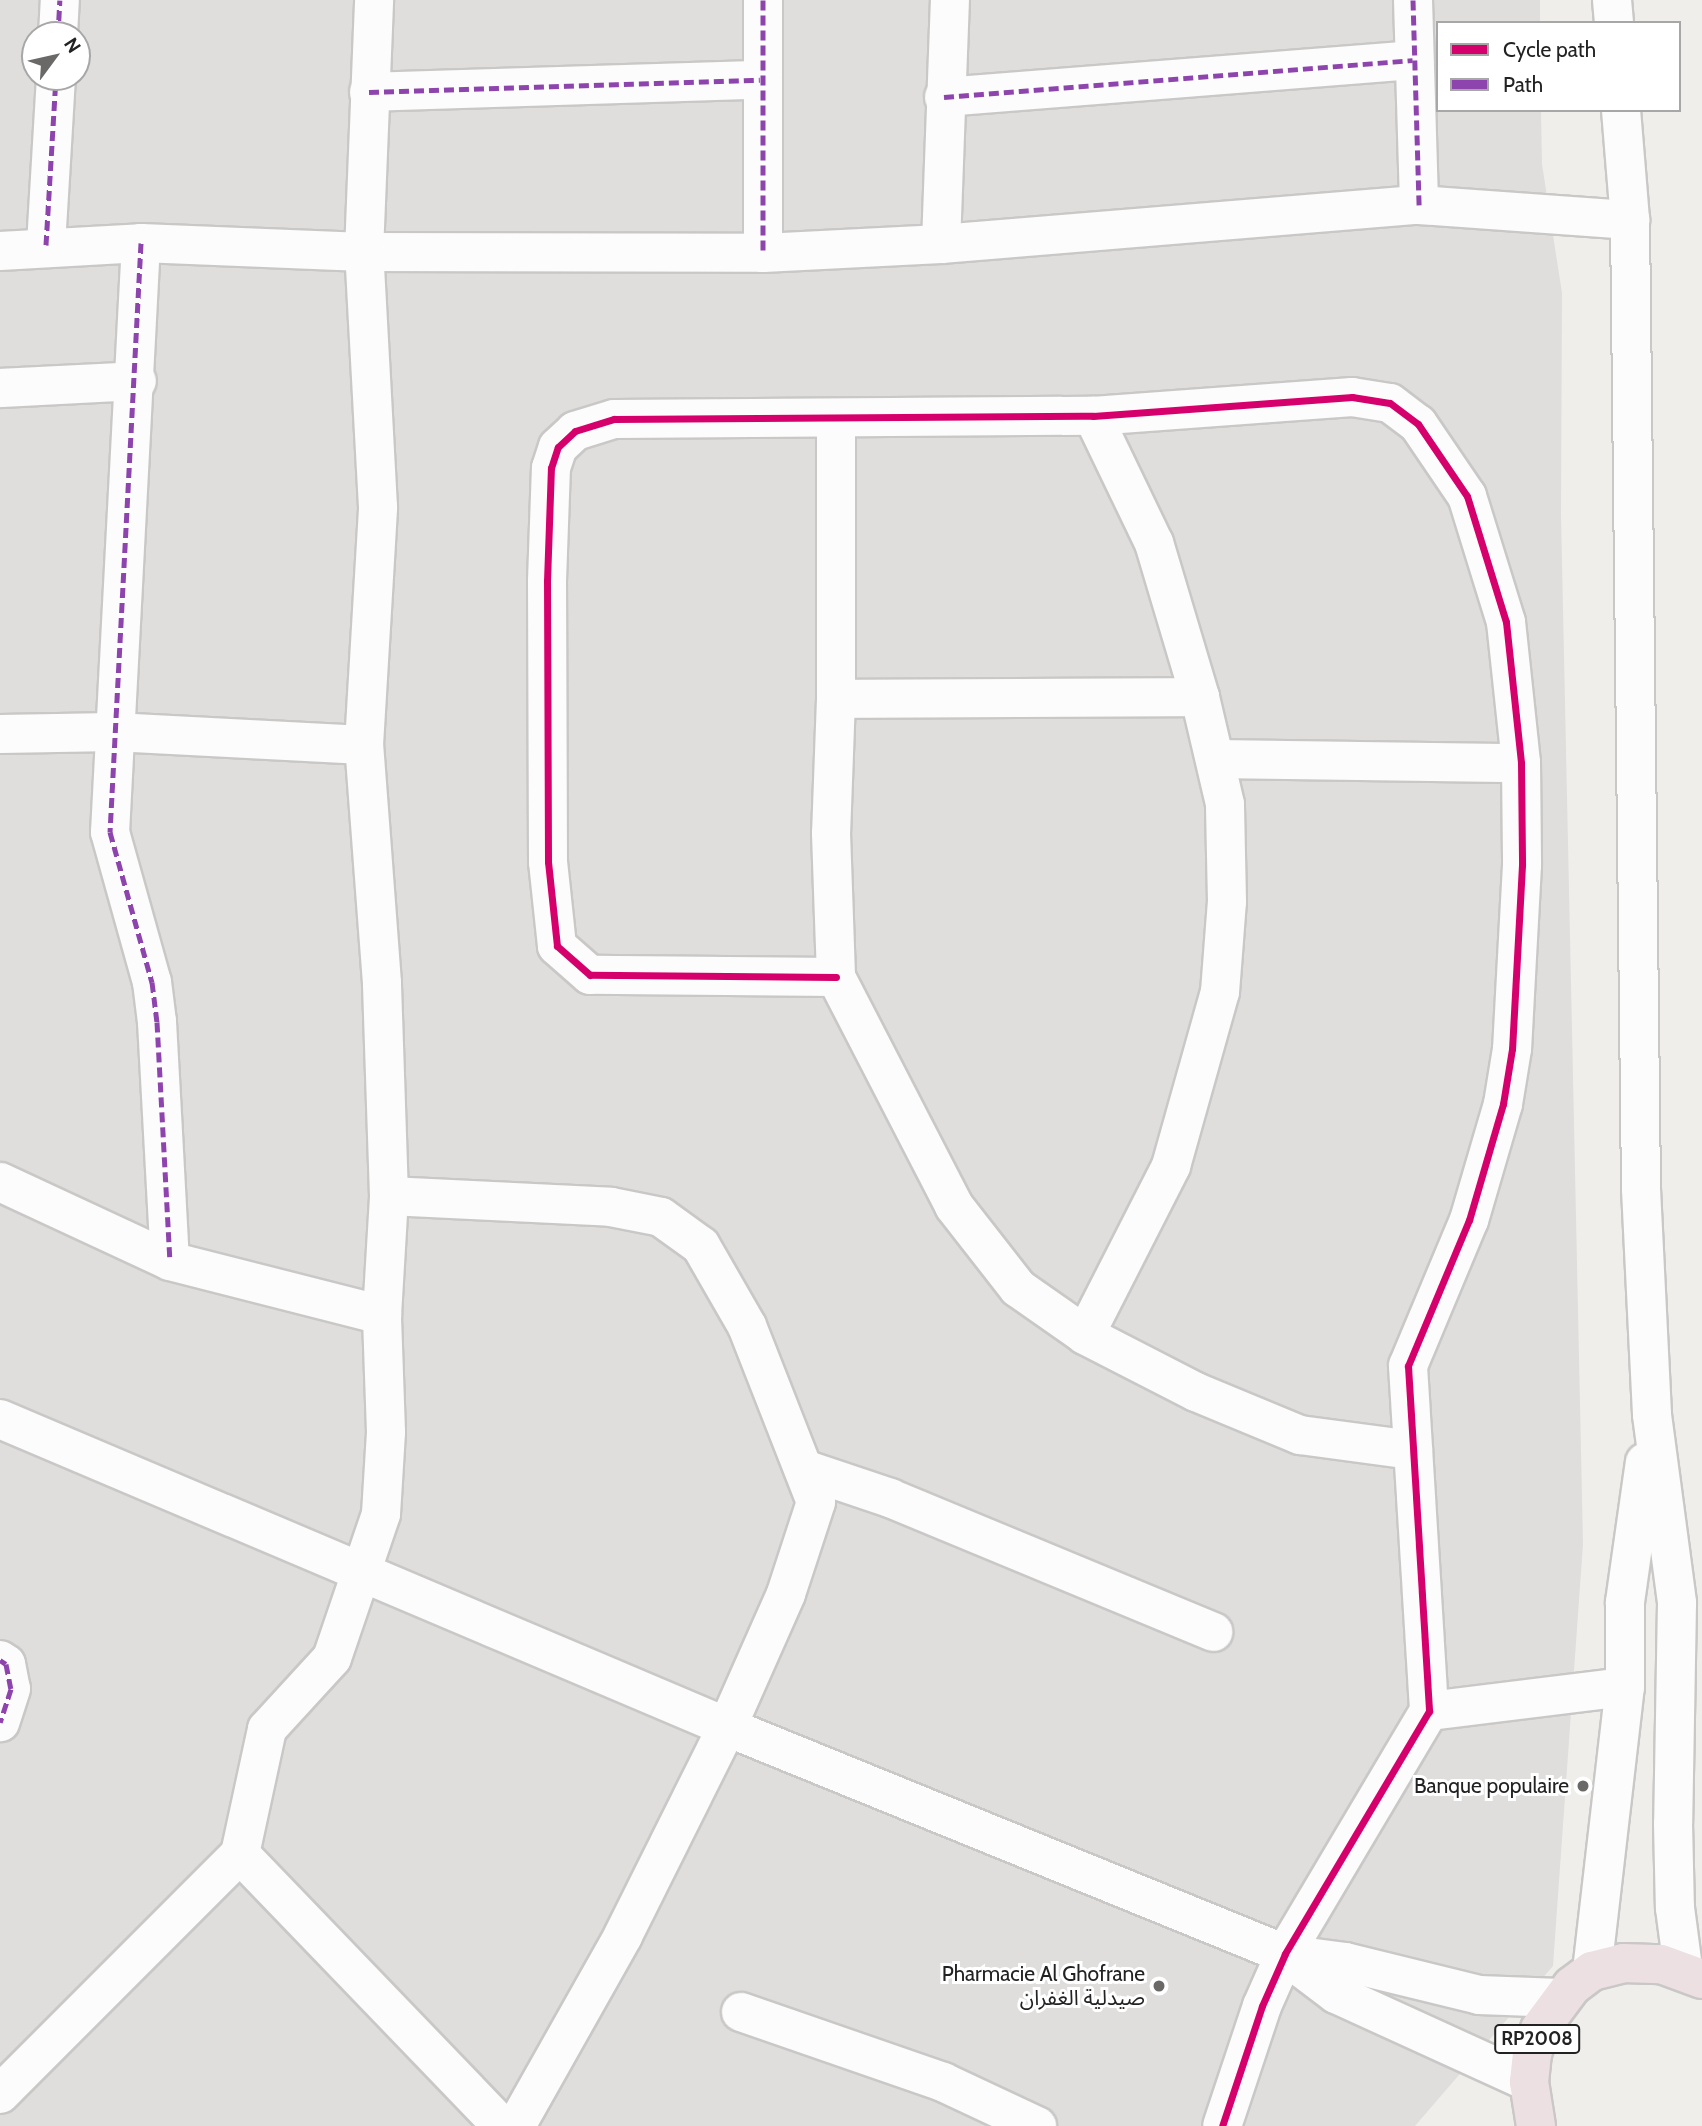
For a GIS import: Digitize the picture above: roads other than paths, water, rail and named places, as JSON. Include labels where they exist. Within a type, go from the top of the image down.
[{"type":"highway","name":"RP2008","points":[[1536,2126],[1529,2082],[1539,2029],[1559,1997],[1592,1971],[1623,1963],[1693,1974]]},
{"type":"street","points":[[59,21],[60,0]]},
{"type":"street","points":[[0,2094],[240,1854],[267,1729],[332,1658],[365,1571],[381,1514],[386,1432],[382,1315],[389,1196],[382,983],[364,745],[378,507],[364,252],[374,0]]},
{"type":"street","points":[[763,0],[760,80],[763,253]]},
{"type":"street","points":[[941,244],[944,97],[950,0]]},
{"type":"street","points":[[1413,0],[1419,205]]},
{"type":"street","points":[[1612,0],[1614,21]]},
{"type":"street","points":[[944,97],[1413,60]]},
{"type":"street","points":[[369,92],[760,80]]},
{"type":"street","points":[[46,245],[55,91]]},
{"type":"street","points":[[1621,112],[1630,220],[1641,1161],[1652,1415],[1677,1603],[1673,1835],[1675,1908],[1693,1974]]},
{"type":"street","points":[[0,251],[46,245],[141,243],[364,252],[763,253],[941,244],[1419,205],[1630,220]]},
{"type":"street","points":[[141,243],[137,381],[110,832],[152,982],[157,1022],[170,1261]]},
{"type":"street","points":[[0,388],[137,381]]},
{"type":"street","points":[[836,977],[590,975],[557,946],[548,862],[547,581],[551,468],[558,447],[575,431],[614,419],[1093,416],[1352,397],[1390,403],[1418,424],[1467,496],[1506,622],[1521,763],[1522,865],[1512,1049],[1503,1104],[1469,1220],[1408,1366],[1429,1711],[1285,1954],[1262,2007],[1222,2126]]},
{"type":"street","points":[[1085,1335],[1171,1166],[1220,992],[1227,902],[1225,804],[1200,697],[1154,543],[1093,416]]},
{"type":"street","points":[[836,419],[836,699],[831,833],[836,977],[954,1206],[1018,1289],[1085,1335],[1196,1392],[1300,1435],[1413,1450]]},
{"type":"street","points":[[836,699],[1200,697]]},
{"type":"street","points":[[0,734],[114,732],[364,745]]},
{"type":"street","points":[[1216,759],[1521,763]]},
{"type":"street","points":[[0,1182],[170,1261],[382,1315]]},
{"type":"street","points":[[389,1196],[611,1207],[661,1217],[701,1246],[724,1279],[807,1470],[816,1502],[810,1527],[781,1605],[727,1727],[623,1936],[516,2126]]},
{"type":"street","points":[[1592,1971],[1594,1931],[1609,1856],[1625,1687],[1625,1602],[1652,1415]]},
{"type":"street","points":[[0,1419],[365,1571],[727,1727],[1285,1954],[1345,1962],[1479,1995],[1559,1997]]},
{"type":"street","points":[[807,1470],[890,1498],[1213,1632]]},
{"type":"street","points":[[0,1660],[6,1664],[11,1689],[0,1722]]},
{"type":"street","points":[[1429,1711],[1625,1687]]},
{"type":"street","points":[[240,1854],[502,2126]]},
{"type":"street","points":[[1285,1954],[1336,1994],[1529,2082]]},
{"type":"street","points":[[741,2012],[943,2082],[1037,2126]]},
{"type":"place","name":"Banque populaire","points":[[1583,1786]]},
{"type":"place","name":"Pharmacie Al Ghofrane صيدلية الغفران","points":[[1159,1986]]}]
